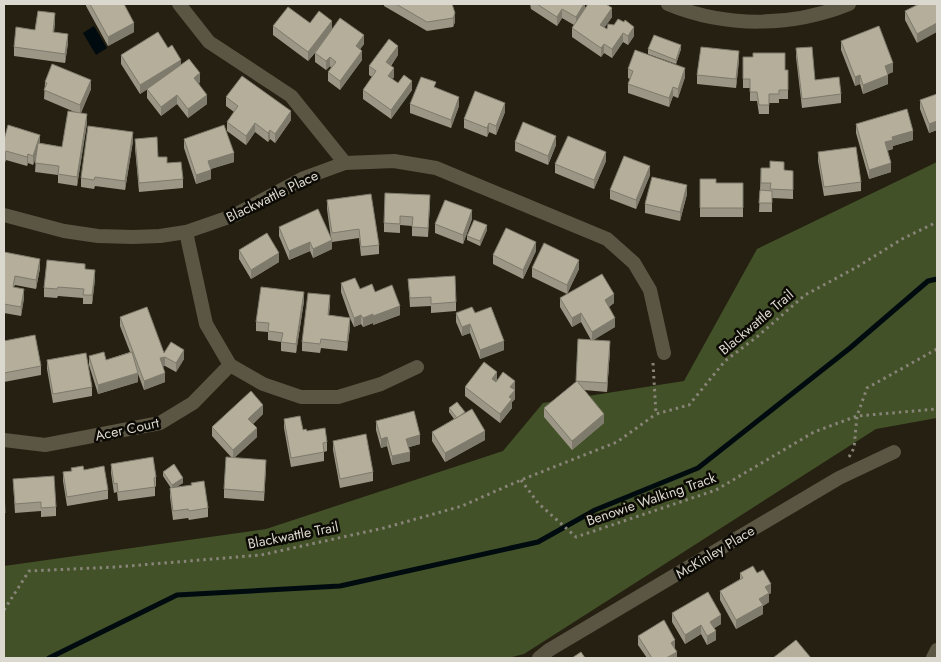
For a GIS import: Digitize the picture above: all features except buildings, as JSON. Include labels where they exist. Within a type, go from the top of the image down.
[{"type":"street","points":[[179,4],[209,42],[291,96],[346,164]]},
{"type":"street","points":[[668,4],[710,18],[751,22],[791,20],[832,11],[849,4]]},
{"type":"street","name":"Blackwattle Place","points":[[4,215],[64,231],[98,236],[133,238],[160,236],[186,232],[235,216],[304,178],[346,164],[394,161],[436,168],[606,239],[634,263],[650,290],[664,353]]},
{"type":"street","points":[[186,232],[206,324],[230,365],[263,384],[301,397],[338,397],[381,384],[417,367]]},
{"type":"street","name":"Acer Court","points":[[4,440],[45,445],[160,423],[193,403],[230,365]]},
{"type":"street","name":"McKinley Place","points":[[539,658],[549,650],[839,478],[894,452]]},
{"type":"street","points":[[933,658],[937,650]]},
{"type":"path","name":"Blackwattle Trail","points":[[4,610],[29,571],[116,567],[261,555],[384,528],[462,506],[521,480],[617,442],[656,414],[688,404],[725,361],[758,336],[805,295],[857,268],[902,239],[937,222]]},
{"type":"path","points":[[839,478],[854,448],[857,416],[867,388],[937,349]]},
{"type":"path","points":[[656,414],[653,362],[664,353]]},
{"type":"path","points":[[857,416],[937,409]]},
{"type":"path","name":"Benowie Walking Track","points":[[521,480],[538,503],[576,537],[716,490],[814,432],[857,416]]},
{"type":"green space","points":[[937,162],[937,418],[876,429],[524,654],[508,658],[4,658],[4,566],[266,529],[503,451],[543,403],[684,381],[757,249]]},
{"type":"shaded area","points":[[94,26],[107,48],[96,55],[83,33]]},
{"type":"waterway","points":[[49,658],[177,595],[340,586],[538,542],[595,510],[698,468],[850,348],[928,281],[937,279]]}]
